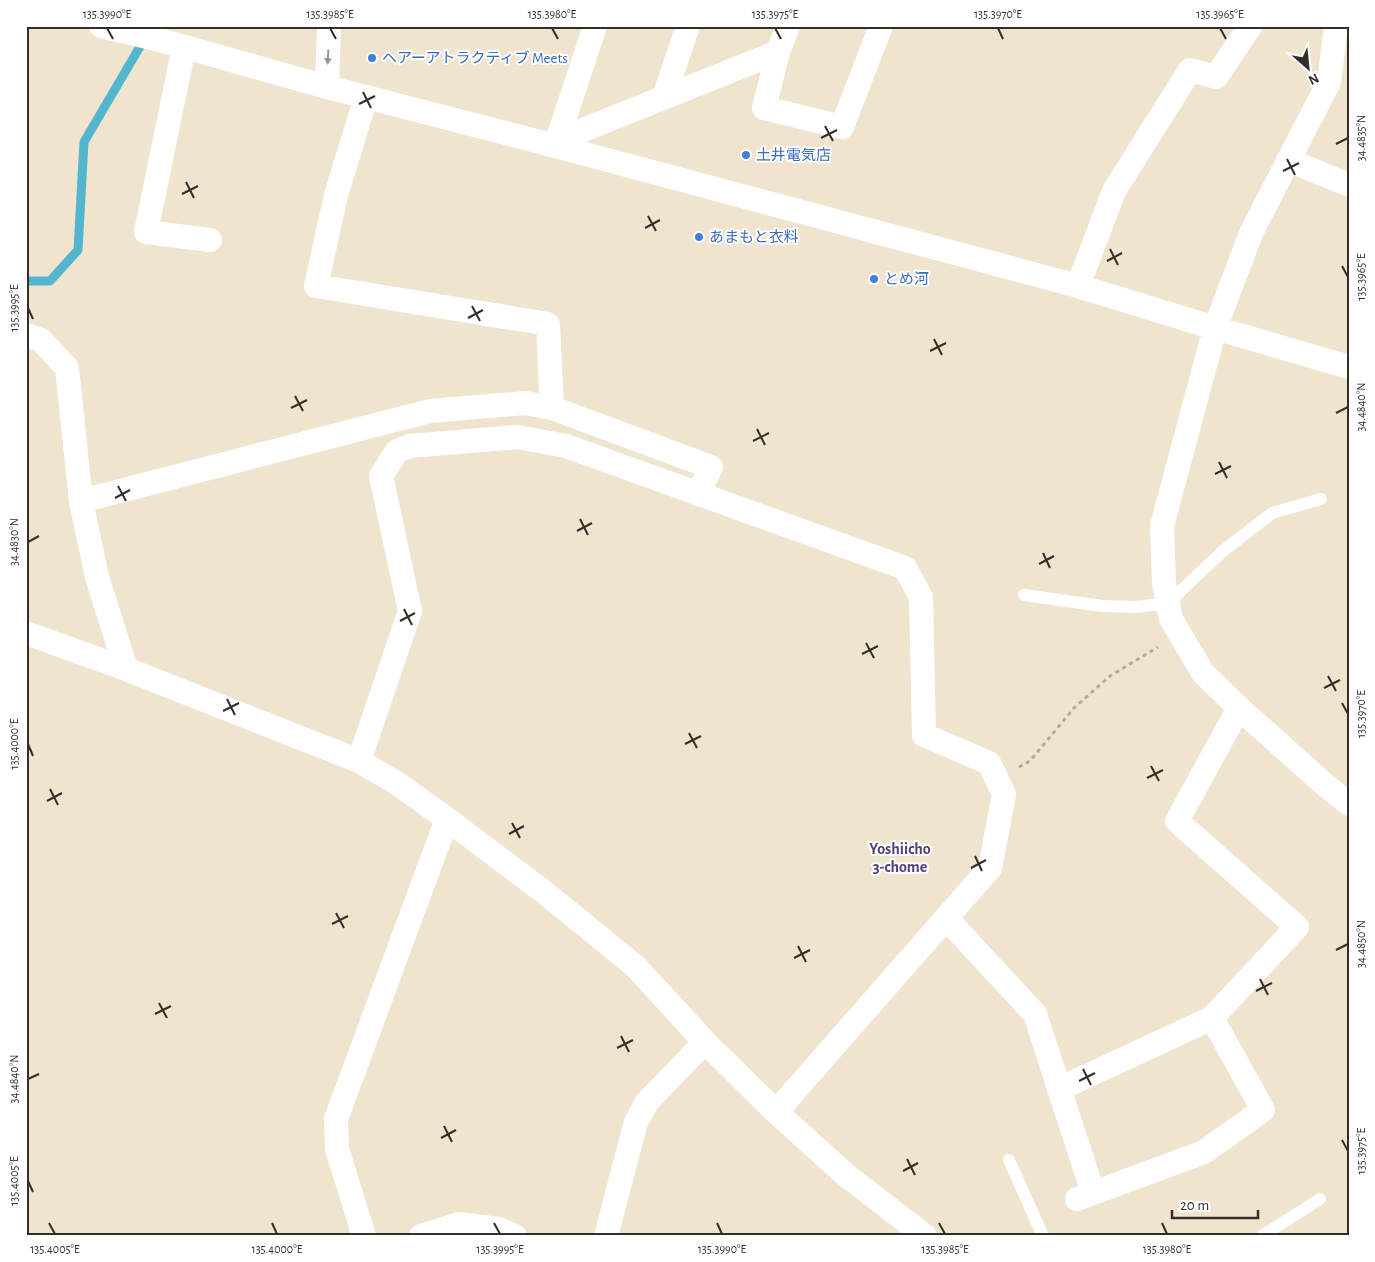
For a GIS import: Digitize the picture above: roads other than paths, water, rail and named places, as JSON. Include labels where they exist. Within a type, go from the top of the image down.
[{"type":"street","points":[[101,26],[327,87],[552,142],[1078,286],[1349,367]]},
{"type":"street","points":[[327,87],[330,26]]},
{"type":"street","points":[[552,142],[595,26]]},
{"type":"street","points":[[664,97],[688,26]]},
{"type":"street","points":[[788,26],[778,52],[764,108],[842,127],[881,26]]},
{"type":"street","points":[[1078,286],[1114,191],[1190,70],[1216,77],[1250,26]]},
{"type":"street","points":[[1337,26],[1329,82],[1252,232],[1214,328],[1162,526],[1164,583],[1172,619],[1203,673],[1239,708],[1349,804]]},
{"type":"street","points":[[184,47],[146,232],[210,240]]},
{"type":"street","points":[[552,142],[778,52]]},
{"type":"street","points":[[366,97],[336,195],[316,286],[548,324],[552,408]]},
{"type":"street","points":[[1288,160],[1349,185]]},
{"type":"street","points":[[26,336],[41,340],[67,368],[81,500],[97,577],[126,669]]},
{"type":"street","points":[[81,500],[430,411],[526,403],[552,408],[712,467],[698,494]]},
{"type":"street","points":[[359,761],[410,611],[381,476],[397,451],[410,446],[517,437],[566,446],[905,568],[921,597],[924,735],[989,763],[1004,794],[990,868],[776,1112]]},
{"type":"street","points":[[26,633],[126,669],[359,761],[398,784],[544,892],[635,966],[705,1042],[776,1112],[846,1175],[925,1236]]},
{"type":"street","points":[[1059,1089],[1212,1018],[1297,926],[1177,821],[1239,708]]},
{"type":"street","points":[[364,1236],[337,1149],[336,1119],[447,819]]},
{"type":"street","points":[[946,918],[1035,1014],[1059,1089],[1085,1196],[1204,1152],[1263,1110],[1212,1018]]},
{"type":"street","points":[[606,1236],[636,1122],[647,1102],[705,1042]]},
{"type":"street","points":[[421,1236],[459,1224],[500,1229],[515,1236]]},
{"type":"lane","points":[[1024,595],[1102,606],[1136,607],[1168,603],[1223,551],[1272,513],[1321,499]]},
{"type":"lane","points":[[1009,1160],[1043,1236]]},
{"type":"lane","points":[[1262,1236],[1320,1199]]},
{"type":"waterway","points":[[26,281],[50,281],[78,250],[84,142],[145,38]]},
{"type":"place","name":"ヘアーアトラクティブ Meets","points":[[372,58]]},
{"type":"place","name":"土井電気店","points":[[746,155]]},
{"type":"place","name":"あまもと衣料","points":[[699,237]]},
{"type":"place","name":"とめ河","points":[[874,279]]},
{"type":"district","name":"Yoshiicho 3-chome","points":[[900,857]]}]
